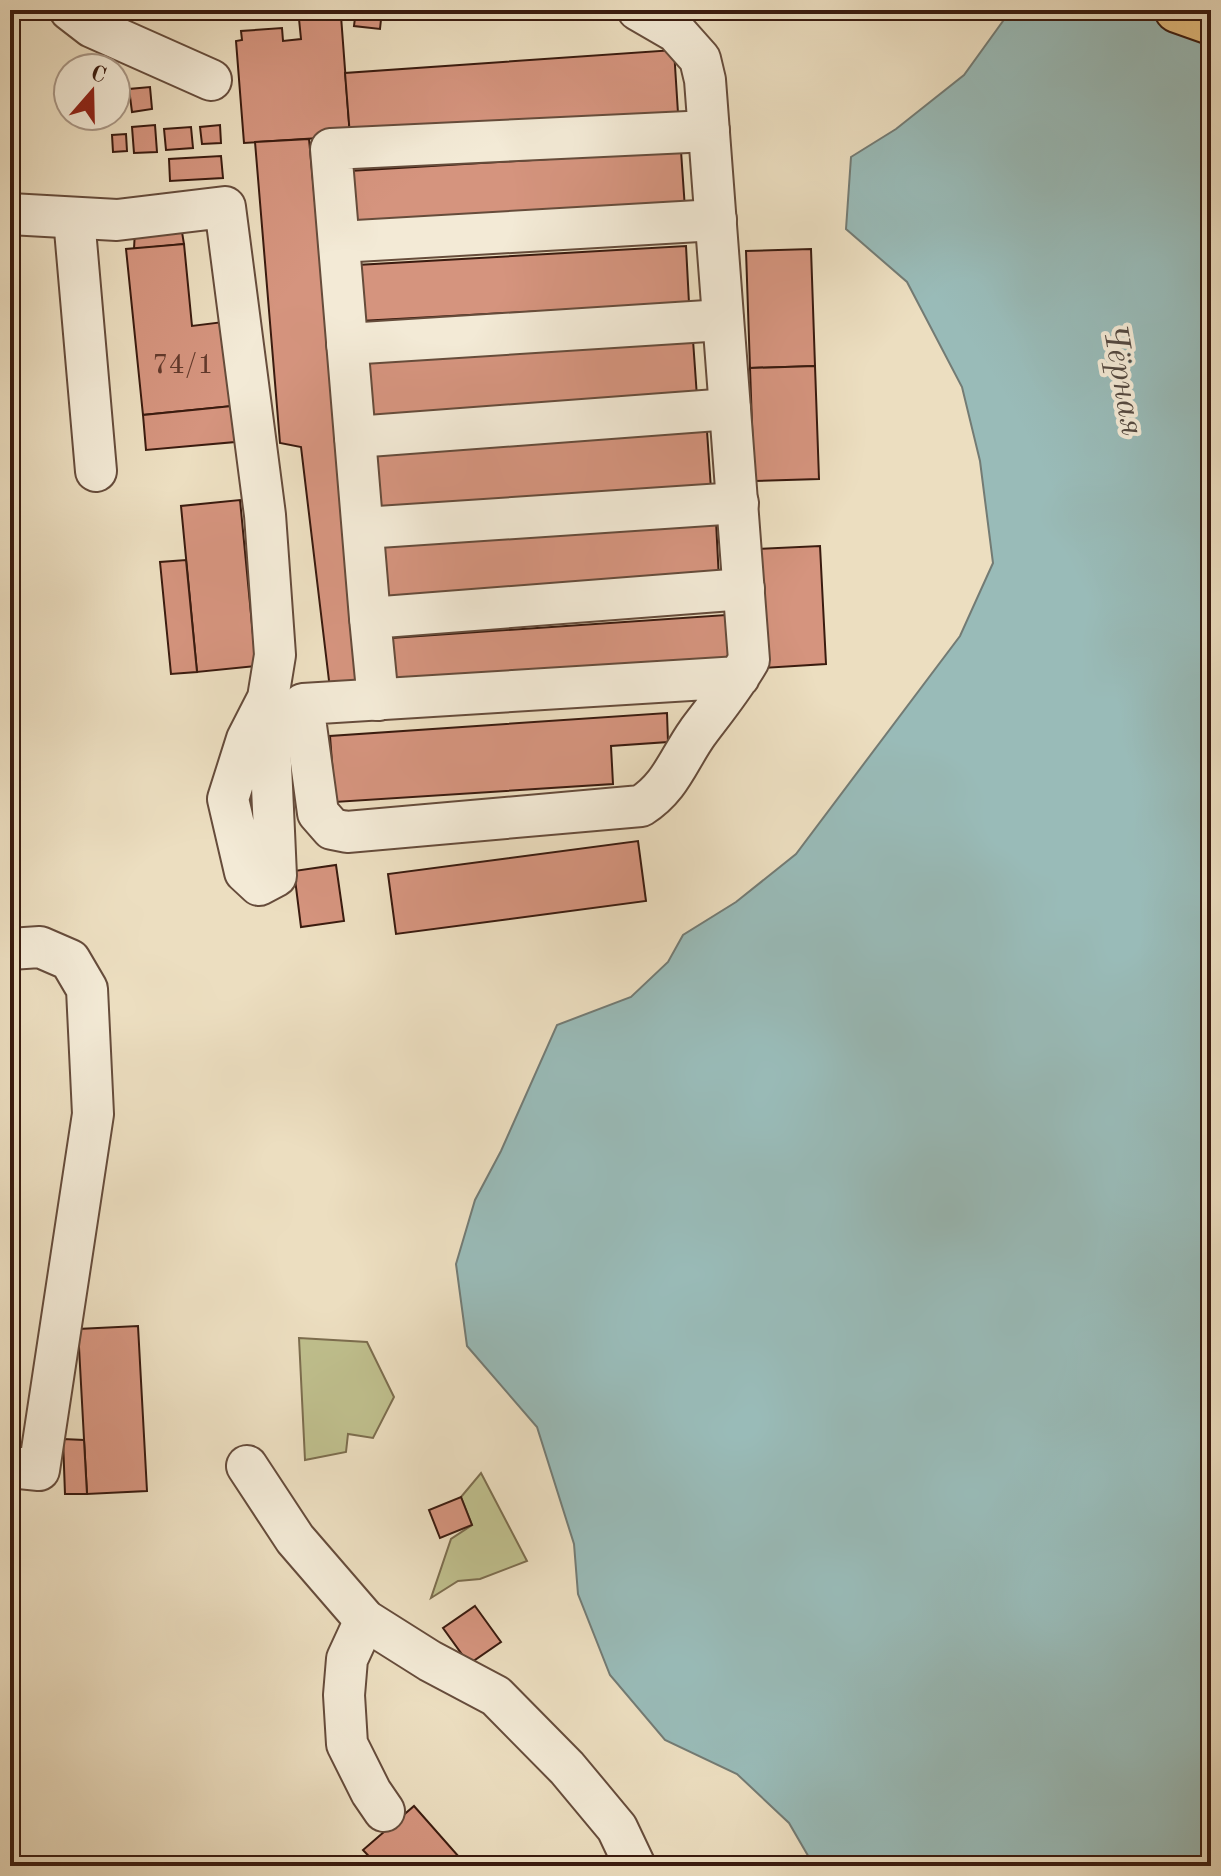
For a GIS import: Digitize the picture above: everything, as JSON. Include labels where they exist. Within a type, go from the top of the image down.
[{"type":"main road","points":[[1177,10],[1211,22]]},
{"type":"lane","points":[[70,10],[92,27],[211,80]]},
{"type":"lane","points":[[638,10],[676,32],[700,59],[705,80],[749,660],[739,677],[697,734],[659,795],[641,806],[347,832],[332,829],[318,813],[303,704],[739,677]]},
{"type":"lane","points":[[378,700],[331,149],[709,131]]},
{"type":"lane","points":[[10,214],[117,220],[225,207],[265,515],[275,655],[268,698]]},
{"type":"lane","points":[[74,218],[96,471]]},
{"type":"lane","points":[[339,242],[716,220]]},
{"type":"lane","points":[[347,344],[723,320]]},
{"type":"lane","points":[[355,437],[730,409]]},
{"type":"lane","points":[[363,528],[738,503]]},
{"type":"lane","points":[[370,618],[744,589]]},
{"type":"lane","points":[[10,949],[40,947],[70,960],[87,989],[93,1114],[39,1470],[10,1467]]},
{"type":"lane","points":[[247,1466],[295,1539],[365,1620],[430,1661],[496,1696],[567,1768],[617,1828],[635,1866]]},
{"type":"lane","points":[[365,1620],[347,1659],[344,1695],[347,1744],[384,1811]]},
{"type":"green space","points":[[299,1338],[367,1342],[394,1397],[373,1438],[348,1434],[346,1452],[305,1460]]},
{"type":"green space","points":[[481,1473],[527,1561],[480,1579],[458,1581],[431,1598],[451,1539],[472,1525],[461,1497]]},
{"type":"water","name":"Чёрная","points":[[1011,10],[1211,10],[1211,1866],[814,1866],[789,1823],[737,1774],[665,1740],[610,1675],[578,1594],[574,1544],[537,1427],[467,1346],[456,1264],[475,1200],[501,1151],[557,1025],[631,997],[668,962],[683,935],[736,902],[796,854],[960,636],[993,563],[980,461],[962,387],[907,282],[846,229],[851,157],[896,129],[964,75]]},
{"type":"building","points":[[126,10],[148,10],[149,17],[127,19]]},
{"type":"building","points":[[356,10],[382,10],[380,29],[354,26]]},
{"type":"building","points":[[341,16],[350,136],[244,143],[236,41],[242,40],[241,31],[282,28],[283,41],[301,39],[299,19]]},
{"type":"building","points":[[674,50],[678,113],[350,136],[345,73]]},
{"type":"building","points":[[150,87],[152,109],[132,112],[132,89]]},
{"type":"building","points":[[155,125],[157,152],[134,153],[132,127]]},
{"type":"building","points":[[220,125],[221,143],[202,144],[200,127]]},
{"type":"building","points":[[191,127],[193,148],[166,150],[164,129]]},
{"type":"building","points":[[126,134],[127,151],[113,152],[112,135]]},
{"type":"building","points":[[309,139],[361,688],[330,689],[301,447],[280,443],[255,142]]},
{"type":"building","points":[[681,151],[685,209],[352,229],[349,171]]},
{"type":"building","points":[[221,156],[223,178],[170,181],[169,159]]},
{"type":"building","points":[[135,230],[182,232],[184,244],[134,249]]},
{"type":"building","points":[[184,244],[192,326],[223,322],[232,406],[143,415],[126,249]]},
{"type":"building","points":[[686,246],[689,303],[360,321],[357,265]]},
{"type":"building","points":[[811,249],[815,366],[750,368],[746,251]]},
{"type":"building","points":[[693,340],[697,397],[368,417],[364,360]]},
{"type":"building","points":[[815,366],[819,479],[754,481],[750,368]]},
{"type":"building","points":[[232,406],[235,442],[146,450],[143,415]]},
{"type":"building","points":[[707,431],[711,489],[380,512],[376,454]]},
{"type":"building","points":[[240,500],[256,666],[197,672],[181,506]]},
{"type":"building","points":[[716,521],[719,580],[388,600],[384,541]]},
{"type":"building","points":[[820,546],[826,664],[763,668],[756,549]]},
{"type":"building","points":[[186,560],[197,672],[171,674],[160,562]]},
{"type":"building","points":[[726,615],[730,672],[395,695],[391,638]]},
{"type":"building","points":[[667,713],[668,742],[611,746],[613,784],[335,802],[330,736]]},
{"type":"building","points":[[638,841],[646,901],[396,934],[388,874]]},
{"type":"building","points":[[336,865],[344,921],[301,927],[294,871]]},
{"type":"building","points":[[10,1281],[14,1281],[10,1331]]},
{"type":"building","points":[[138,1326],[147,1491],[87,1494],[78,1329]]},
{"type":"building","points":[[63,1439],[84,1440],[87,1494],[65,1494]]},
{"type":"building","points":[[461,1497],[472,1525],[440,1538],[429,1510]]},
{"type":"building","points":[[475,1606],[501,1642],[469,1664],[443,1628]]},
{"type":"building","points":[[414,1806],[467,1866],[378,1866],[363,1850]]}]
